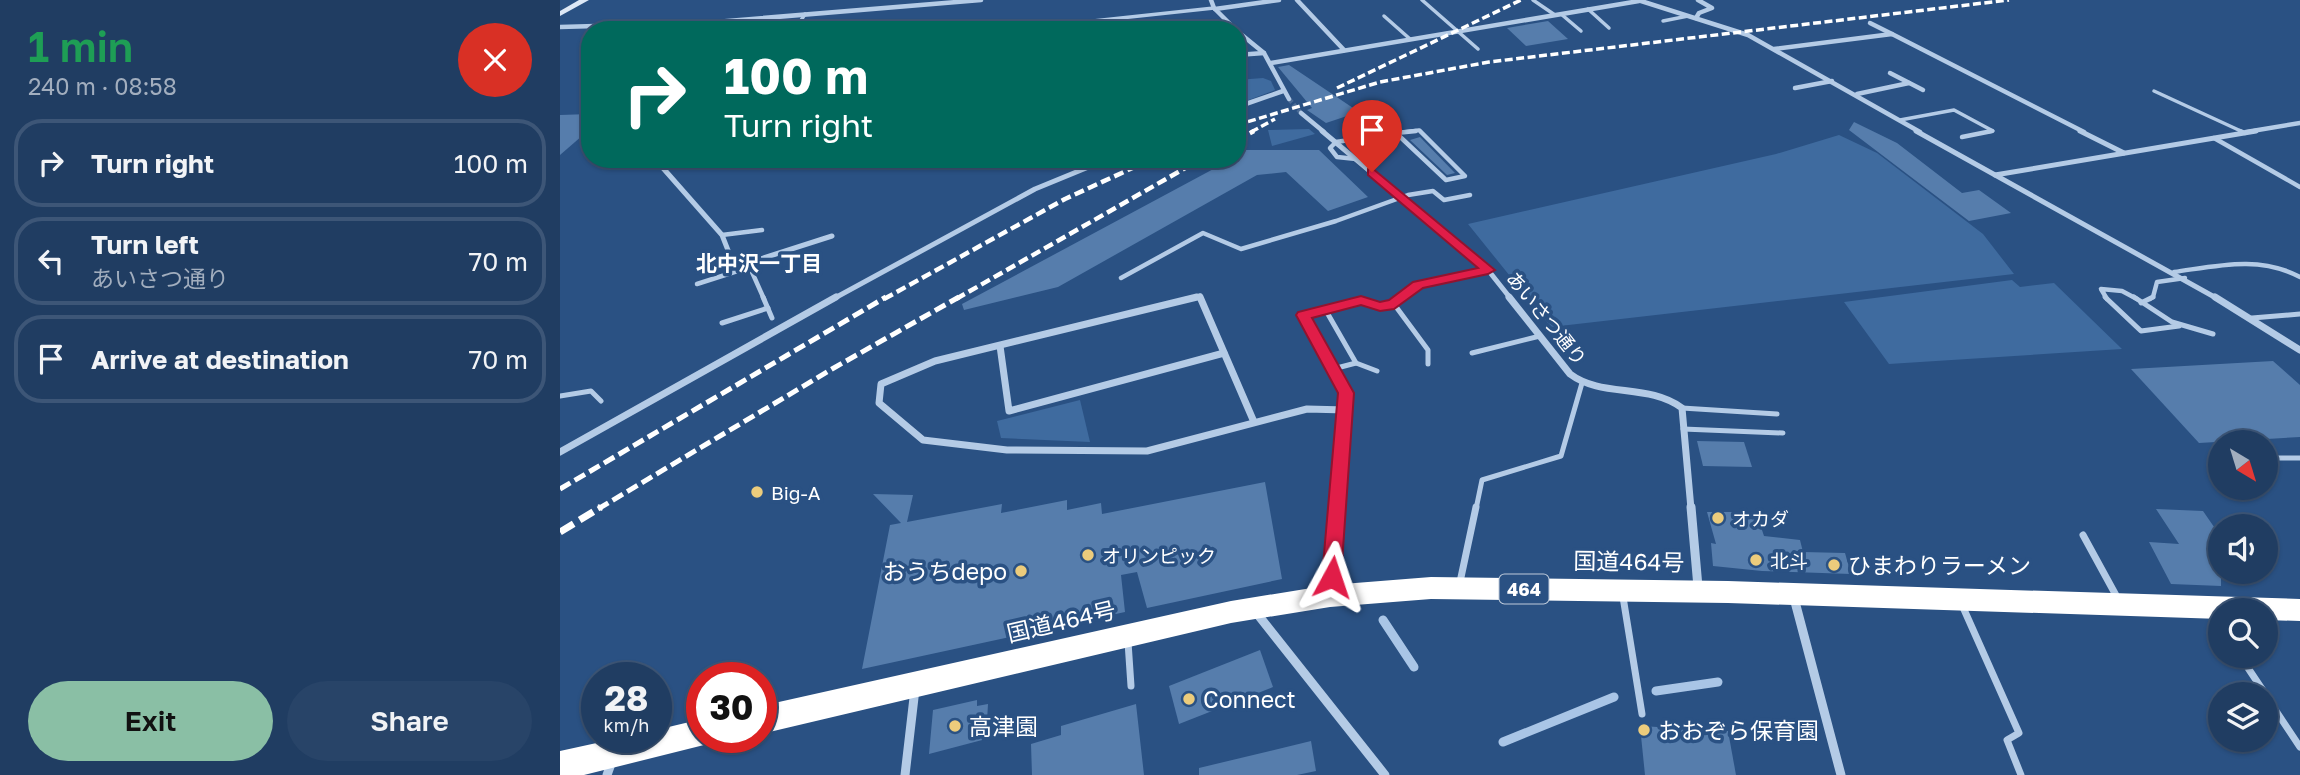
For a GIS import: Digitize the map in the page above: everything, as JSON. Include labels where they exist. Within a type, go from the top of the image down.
[{"type":"highway","name":"国道464号","points":[[777,716],[1128,635],[1252,608],[1329,596],[1459,588],[1699,591],[2121,604],[2208,616]]},
{"type":"highway","name":"国道464号","points":[[2278,612],[2300,610]]},
{"type":"highway","points":[[560,766],[610,764],[686,738]]},
{"type":"street","points":[[560,14],[585,0]]},
{"type":"street","points":[[728,21],[981,0]]},
{"type":"street","points":[[1211,0],[1214,9],[1227,21]]},
{"type":"street","points":[[1214,9],[1279,0]]},
{"type":"street","points":[[1297,0],[1344,50]]},
{"type":"street","points":[[1270,63],[1639,0],[1740,32],[1774,49],[1995,175],[2175,272],[2300,349]]},
{"type":"street","points":[[1692,17],[1712,8],[1698,0]]},
{"type":"street","points":[[1870,23],[2124,153]]},
{"type":"street","points":[[560,27],[581,26]]},
{"type":"street","points":[[1774,49],[1892,34]]},
{"type":"street","points":[[1246,38],[1264,52],[1289,99]]},
{"type":"street","points":[[1246,54],[1264,52]]},
{"type":"street","points":[[1890,73],[1923,90]]},
{"type":"street","points":[[1795,88],[1833,81]]},
{"type":"street","points":[[1856,94],[1909,83]]},
{"type":"street","points":[[1246,104],[1283,92]]},
{"type":"street","name":"あいさつ通り","points":[[1301,113],[1488,270],[1570,374],[1582,383],[1667,397],[1682,408]]},
{"type":"street","points":[[1995,175],[2300,123]]},
{"type":"street","points":[[663,168],[722,235],[733,263],[749,265],[832,236]]},
{"type":"street","points":[[560,452],[775,330],[1035,189],[1086,168]]},
{"type":"street","points":[[1254,422],[1200,296],[935,361],[881,384],[879,402],[923,440],[1007,450],[1147,451],[1307,410],[1346,410],[1329,596]]},
{"type":"street","points":[[1000,346],[1009,411],[1224,353]]},
{"type":"street","points":[[1682,408],[1699,591]]},
{"type":"street","points":[[1793,594],[1842,775]]},
{"type":"street","points":[[1252,608],[1385,775]]},
{"type":"street","points":[[905,775],[916,686]]},
{"type":"lane","points":[[1422,0],[1478,49]]},
{"type":"lane","points":[[1532,0],[1581,31]]},
{"type":"lane","points":[[1097,21],[1214,9]]},
{"type":"lane","points":[[1588,9],[1609,28]]},
{"type":"lane","points":[[801,21],[805,14]]},
{"type":"lane","points":[[1384,16],[1410,39]]},
{"type":"lane","points":[[1663,21],[1692,17]]},
{"type":"lane","points":[[2154,91],[2245,133]]},
{"type":"lane","points":[[1900,120],[1954,110],[1993,131],[1962,137]]},
{"type":"lane","points":[[1357,159],[1343,159],[1333,155],[1330,148],[1336,142],[1396,133],[1419,130],[1465,176],[1446,180],[1396,133]]},
{"type":"lane","points":[[2214,138],[2300,187]]},
{"type":"lane","points":[[1121,278],[1203,233],[1241,248],[1433,191],[1444,200],[1470,195]]},
{"type":"lane","points":[[722,235],[762,230]]},
{"type":"lane","points":[[2175,272],[2256,262],[2290,270],[2300,277]]},
{"type":"lane","points":[[697,284],[749,265],[772,318]]},
{"type":"lane","points":[[1346,410],[1346,393],[1304,315],[1361,301],[1380,307],[1394,304],[1418,285],[1488,270]]},
{"type":"lane","points":[[2141,303],[2153,297],[2157,282],[2185,278]]},
{"type":"lane","points":[[2179,326],[2141,331],[2102,295],[2101,289],[2122,291],[2179,326],[2213,334]]},
{"type":"lane","points":[[1394,304],[1428,350],[1428,365]]},
{"type":"lane","points":[[722,323],[768,308]]},
{"type":"lane","points":[[1325,309],[1356,363]]},
{"type":"lane","points":[[2252,318],[2300,314]]},
{"type":"lane","points":[[1472,353],[1540,337]]},
{"type":"lane","points":[[1333,369],[1356,363],[1377,371]]},
{"type":"lane","points":[[1459,588],[1482,480],[1561,456],[1582,383]]},
{"type":"lane","points":[[560,396],[591,391],[601,401]]},
{"type":"lane","points":[[1682,408],[1777,414]]},
{"type":"lane","points":[[1683,429],[1783,433]]},
{"type":"lane","points":[[2278,458],[2300,458]]},
{"type":"lane","points":[[2083,536],[2121,604]]},
{"type":"lane","points":[[1622,590],[1642,714]]},
{"type":"lane","points":[[1959,599],[2019,733],[2007,740],[2021,775]]},
{"type":"lane","points":[[1128,635],[1131,686]]},
{"type":"lane","points":[[2278,713],[2300,747]]},
{"type":"shaded area","points":[[1263,78],[1271,81],[1275,90],[1246,101],[1246,79]]},
{"type":"shaded area","points":[[1309,129],[1315,134],[1272,146],[1268,130]]},
{"type":"shaded area","points":[[1839,135],[1877,153],[1983,234],[2014,274],[1551,327],[1468,224],[1776,154]]},
{"type":"shaded area","points":[[2012,280],[2020,287],[2054,283],[2122,349],[1889,364],[1844,302]]},
{"type":"shaded area","points":[[1080,400],[1090,442],[1001,438],[997,421]]},
{"type":"building","points":[[1548,21],[1568,39],[1526,46],[1507,28]]},
{"type":"building","points":[[1289,65],[1359,112],[1326,123],[1307,110],[1312,108],[1278,67]]},
{"type":"building","points":[[581,114],[581,137],[560,155],[560,115]]},
{"type":"building","points":[[1854,122],[1897,143],[1962,193],[1979,190],[2011,213],[1969,221],[1849,130]]},
{"type":"building","points":[[1420,137],[1455,173],[1447,175],[1410,140]]},
{"type":"building","points":[[1246,150],[1319,150],[1368,197],[1328,211],[1286,172],[1257,175],[1058,287],[964,310],[962,304],[1215,168],[1246,168]]},
{"type":"building","points":[[2273,361],[2300,385],[2300,437],[2278,438],[2278,430],[2208,430],[2208,442],[2199,443],[2131,369]]},
{"type":"building","points":[[1697,441],[1744,442],[1752,467],[1703,466]]},
{"type":"building","points":[[1265,482],[1282,579],[1147,608],[1137,572],[1121,575],[1125,612],[862,669],[890,525],[901,523],[873,494],[913,495],[907,522],[1002,504],[1001,513],[1067,500],[1067,510],[1101,503],[1102,514]]},
{"type":"building","points":[[2156,509],[2203,511],[2208,518],[2208,584],[2221,586],[2171,584],[2149,542],[2179,544]]},
{"type":"building","points":[[1707,512],[1756,512],[1764,536],[1800,540],[1803,552],[1845,553],[1851,574],[1762,571],[1713,566],[1711,543],[1716,544]]},
{"type":"building","points":[[1260,650],[1273,687],[1179,724],[1169,686]]},
{"type":"building","points":[[977,700],[977,706],[988,704],[986,739],[929,754],[933,710]]},
{"type":"building","points":[[1136,704],[1144,775],[1032,775],[1031,744],[1061,735],[1061,726]]},
{"type":"building","points":[[1640,726],[1728,731],[1736,775],[1645,775]]},
{"type":"building","points":[[1311,741],[1316,771],[1297,775],[1199,775],[1199,768]]},
{"type":"waterway","points":[[1383,620],[1414,667]]},
{"type":"waterway","points":[[1656,691],[1718,682]]},
{"type":"waterway","points":[[1503,742],[1614,697]]},
{"type":"tunnel","points":[[1289,99],[1301,113]]},
{"type":"railway","points":[[1337,88],[1521,0]]},
{"type":"railway","points":[[1246,122],[1380,82],[1489,62],[2009,0]]},
{"type":"railway","points":[[1251,132],[1275,119]]},
{"type":"railway","points":[[1246,135],[1254,131]]},
{"type":"railway","points":[[884,299],[1065,199],[1132,168]]},
{"type":"railway","points":[[956,299],[1185,168]]},
{"type":"railway","points":[[560,489],[886,297]]},
{"type":"railway","points":[[598,509],[832,369],[959,297]]},
{"type":"railway","points":[[560,532],[601,507]]},
{"type":"place","name":"Big-A","points":[[757,492]]},
{"type":"place","name":"オカダ","points":[[1718,518]]},
{"type":"place","name":"オリンピック","points":[[1088,555]]},
{"type":"place","name":"北斗","points":[[1756,560]]},
{"type":"place","name":"ひまわりラーメン","points":[[1834,565]]},
{"type":"place","name":"おうちdepo","points":[[1021,571]]},
{"type":"place","name":"Connect","points":[[1189,699]]},
{"type":"place","name":"高津園","points":[[955,726]]},
{"type":"place","name":"おおぞら保育園","points":[[1644,730]]},
{"type":"district","name":"北中沢一丁目","points":[[759,263]]},
{"type":"route","points":[[1332,577],[1346,393],[1304,315],[1361,301],[1380,307],[1394,304],[1418,285],[1488,270],[1372,172]]}]
